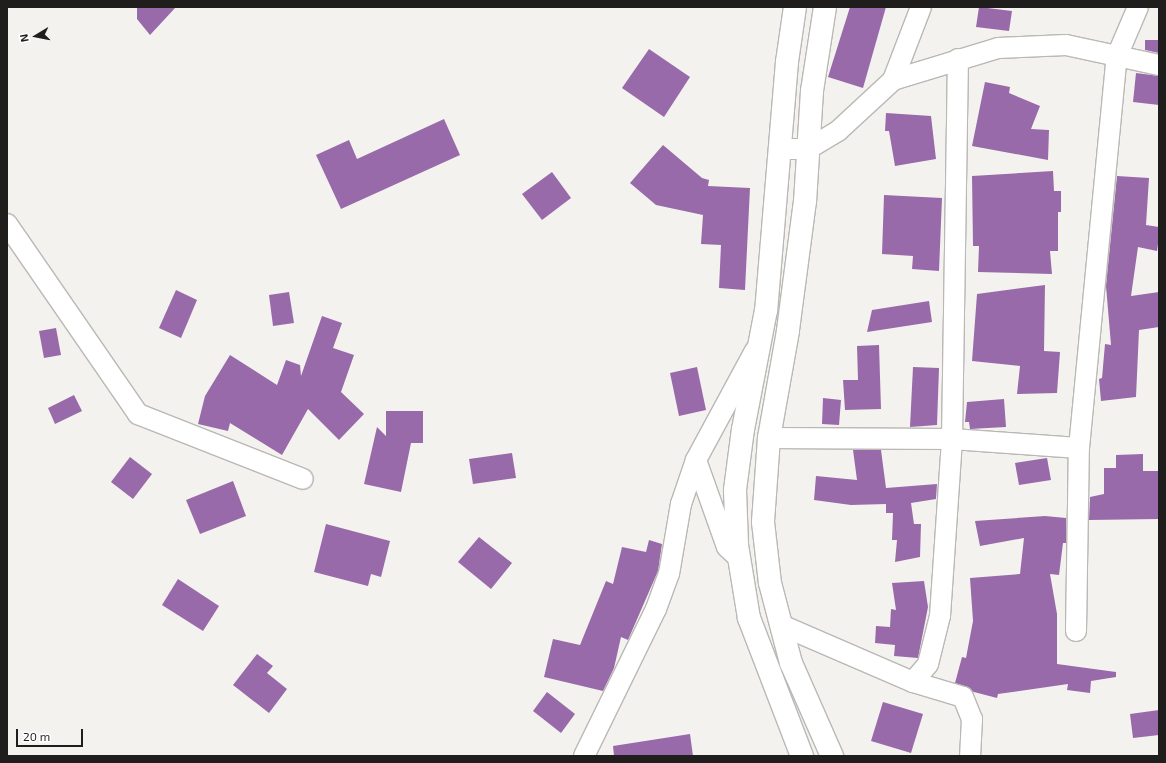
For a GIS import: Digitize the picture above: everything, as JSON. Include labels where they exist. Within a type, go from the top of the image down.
[{"type":"main road","points":[[795,7],[787,62],[766,310],[758,346],[735,490],[739,558],[749,618],[802,756]]},
{"type":"main road","points":[[825,7],[812,92],[798,258],[769,438],[762,522],[770,583],[791,663],[832,756]]},
{"type":"main road","points":[[772,252],[798,258]]},
{"type":"street","points":[[893,80],[921,7]]},
{"type":"street","points":[[1076,630],[1079,448],[1117,56],[1138,7]]},
{"type":"street","points":[[780,149],[808,149],[838,131],[893,80],[998,48],[1066,45],[1159,65]]},
{"type":"street","points":[[913,682],[928,664],[940,616],[952,439],[958,60]]},
{"type":"street","points":[[7,224],[138,414],[303,479]]},
{"type":"street","points":[[584,756],[656,608],[669,574],[681,504],[696,460],[758,346]]},
{"type":"street","points":[[769,438],[952,439],[1079,448]]},
{"type":"street","points":[[696,460],[727,547],[739,558]]},
{"type":"street","points":[[781,625],[913,682],[963,697],[972,719],[970,756]]},
{"type":"building","points":[[137,7],[176,7],[150,35],[137,19]]},
{"type":"building","points":[[850,7],[886,7],[863,88],[828,77]]},
{"type":"building","points":[[979,7],[1012,11],[1009,31],[976,27]]},
{"type":"building","points":[[1145,40],[1159,40],[1159,53],[1145,50]]},
{"type":"building","points":[[649,49],[690,77],[664,117],[622,88]]},
{"type":"building","points":[[1136,73],[1159,76],[1159,105],[1133,102]]},
{"type":"building","points":[[985,82],[1010,87],[1009,93],[1040,106],[1031,129],[1049,130],[1048,160],[972,146]]},
{"type":"building","points":[[886,113],[931,116],[936,159],[895,166],[889,131],[885,131]]},
{"type":"building","points":[[444,119],[460,155],[341,209],[316,155],[349,140],[357,159]]},
{"type":"building","points":[[663,145],[702,178],[709,180],[708,186],[750,188],[745,290],[719,288],[721,245],[701,244],[703,215],[656,205],[630,183]]},
{"type":"building","points":[[1053,171],[1054,191],[1061,191],[1061,212],[1058,212],[1058,251],[1050,251],[1052,274],[978,272],[979,246],[973,246],[972,176]]},
{"type":"building","points":[[552,172],[571,198],[542,220],[522,194]]},
{"type":"building","points":[[1117,176],[1149,178],[1146,225],[1159,227],[1157,251],[1138,247],[1131,296],[1159,292],[1159,327],[1139,330],[1136,397],[1101,401],[1099,379],[1102,378],[1105,344],[1111,345],[1106,286]]},
{"type":"building","points":[[884,195],[942,198],[939,271],[912,269],[913,256],[882,254]]},
{"type":"building","points":[[1045,285],[1044,351],[1060,352],[1057,393],[1017,394],[1020,366],[972,361],[977,294]]},
{"type":"building","points":[[176,290],[197,300],[181,338],[159,328]]},
{"type":"building","points":[[289,292],[294,323],[273,326],[269,295]]},
{"type":"building","points":[[929,301],[932,322],[867,332],[872,310]]},
{"type":"building","points":[[322,316],[342,323],[333,348],[354,355],[341,392],[364,414],[339,440],[308,409],[282,455],[230,423],[228,431],[198,424],[205,396],[230,355],[277,385],[286,360],[300,365],[301,376]]},
{"type":"building","points":[[56,328],[61,355],[44,358],[39,331]]},
{"type":"building","points":[[879,345],[881,409],[845,410],[843,380],[858,380],[857,346]]},
{"type":"building","points":[[697,367],[706,410],[679,416],[670,373]]},
{"type":"building","points":[[913,367],[939,368],[937,425],[910,427]]},
{"type":"building","points":[[74,395],[82,411],[55,424],[48,408]]},
{"type":"building","points":[[823,398],[841,400],[839,425],[822,424]]},
{"type":"building","points":[[1004,399],[1006,427],[970,429],[969,422],[965,422],[967,402]]},
{"type":"building","points":[[386,411],[423,411],[423,443],[411,443],[401,492],[364,484],[377,427],[386,436]]},
{"type":"building","points":[[853,450],[881,450],[886,488],[937,484],[936,499],[911,503],[914,524],[921,524],[920,557],[895,562],[897,540],[892,540],[893,513],[886,513],[886,504],[851,505],[814,500],[816,476],[857,480]]},
{"type":"building","points":[[512,453],[516,478],[473,484],[469,459]]},
{"type":"building","points":[[1143,454],[1143,471],[1159,471],[1159,519],[1089,520],[1090,497],[1104,494],[1104,468],[1116,468],[1116,455]]},
{"type":"building","points":[[130,457],[152,474],[133,499],[111,482]]},
{"type":"building","points":[[1047,458],[1051,480],[1019,485],[1015,463]]},
{"type":"building","points":[[233,481],[246,516],[200,534],[186,500]]},
{"type":"building","points":[[1045,516],[1066,518],[1066,543],[1063,543],[1059,575],[1050,574],[1057,614],[1057,664],[1116,672],[1116,677],[1091,681],[1090,693],[1067,690],[1068,684],[998,694],[997,698],[974,692],[955,683],[962,657],[966,658],[973,621],[970,578],[1020,574],[1024,538],[980,546],[975,521]]},
{"type":"building","points":[[326,524],[390,541],[381,577],[371,574],[368,586],[314,572]]},
{"type":"building","points":[[479,537],[512,563],[491,589],[458,562]]},
{"type":"building","points":[[649,540],[662,544],[658,571],[628,640],[621,637],[614,668],[603,691],[544,677],[553,639],[580,645],[606,581],[613,584],[622,547],[646,552]]},
{"type":"building","points":[[178,579],[219,606],[203,631],[162,605]]},
{"type":"building","points":[[924,581],[928,607],[918,658],[894,656],[895,645],[875,643],[876,626],[890,627],[891,609],[896,610],[892,583]]},
{"type":"building","points":[[257,654],[273,666],[267,673],[287,689],[269,713],[233,685]]},
{"type":"building","points":[[547,692],[575,714],[561,733],[533,711]]},
{"type":"building","points":[[883,702],[923,714],[911,753],[871,741]]},
{"type":"building","points":[[1159,710],[1159,735],[1133,738],[1130,714]]},
{"type":"building","points":[[690,734],[693,756],[614,756],[613,746]]}]
